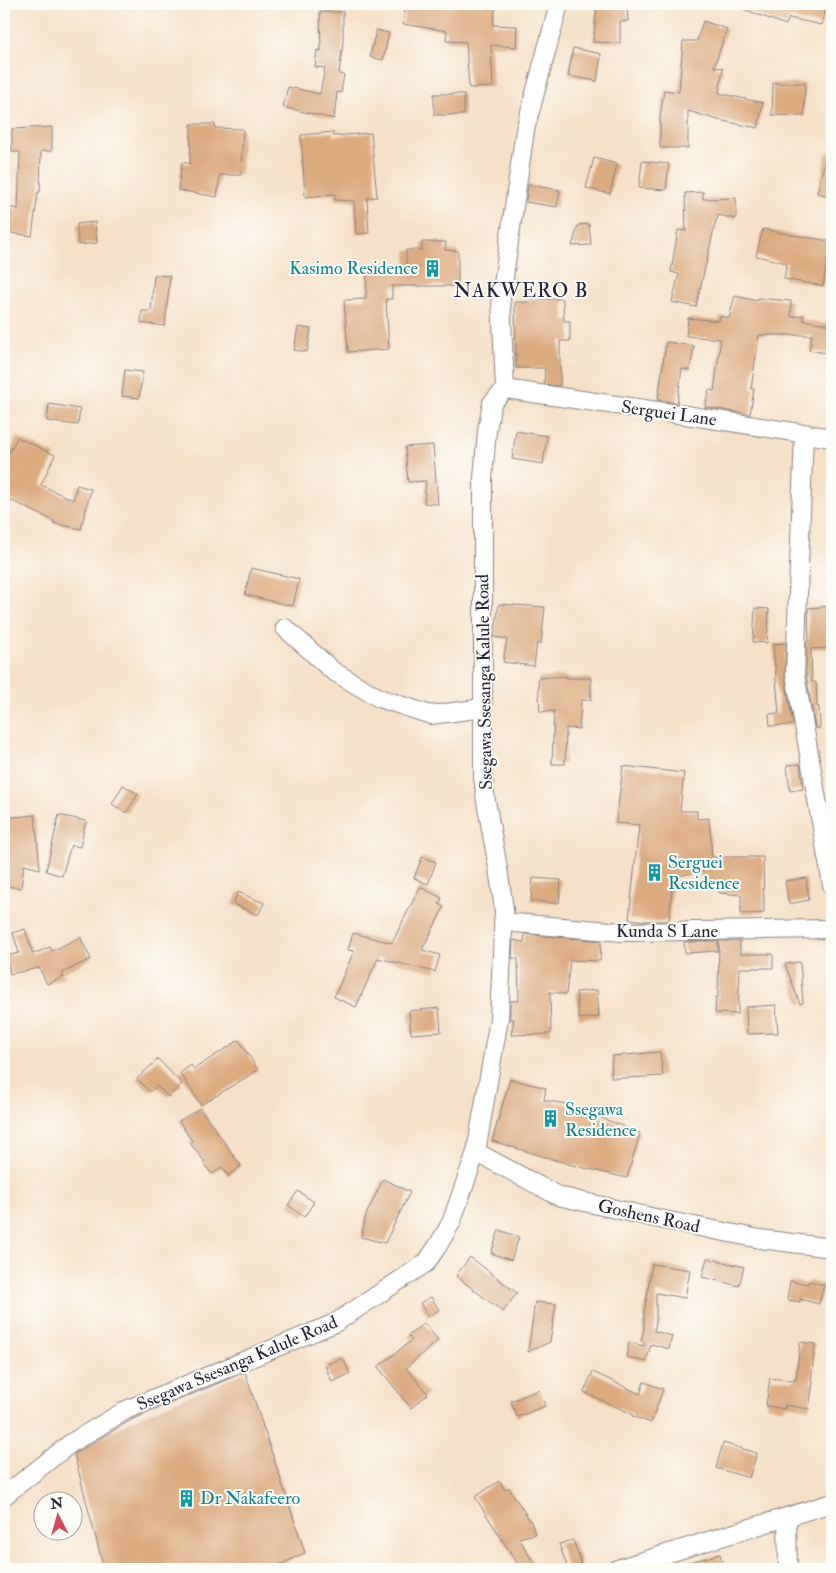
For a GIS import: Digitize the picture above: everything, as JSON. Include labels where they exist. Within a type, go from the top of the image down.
[{"type":"street","points":[[505,390],[501,298],[525,130],[560,4]]},
{"type":"street","name":"Serguei Lane","points":[[505,390],[832,438]]},
{"type":"street","name":"Ssegawa Ssesanga Kalule Road","points":[[4,1496],[71,1443],[126,1410],[335,1324],[426,1263],[451,1223],[476,1152],[499,1019],[504,909],[483,776],[483,478],[487,430],[492,403],[505,390]]},
{"type":"street","points":[[804,433],[795,674],[832,885]]},
{"type":"street","points":[[285,628],[332,671],[379,698],[431,715],[483,708]]},
{"type":"street","name":"Kunda S Lane","points":[[503,922],[622,932],[832,930]]},
{"type":"street","name":"Goshens Road","points":[[476,1152],[558,1196],[760,1239],[832,1248]]},
{"type":"street","points":[[617,1569],[832,1503]]},
{"type":"street","points":[[787,1517],[788,1569]]},
{"type":"building","points":[[406,4],[496,4],[493,25],[517,26],[516,47],[491,45],[493,87],[469,88],[466,42],[446,41],[447,31],[403,24]]},
{"type":"building","points":[[597,4],[627,4],[628,21],[620,22],[620,43],[593,42]]},
{"type":"building","points":[[733,4],[813,4],[826,7],[822,25],[789,18],[786,25]]},
{"type":"building","points":[[320,12],[343,12],[343,42],[339,74],[344,75],[341,93],[337,92],[334,119],[283,107],[288,87],[320,94],[325,68],[315,67],[317,50],[321,51]]},
{"type":"building","points":[[703,21],[727,29],[714,67],[723,68],[719,93],[763,103],[758,128],[718,120],[688,111],[688,148],[660,148],[660,116],[664,90],[679,92],[683,41],[697,41]]},
{"type":"building","points":[[376,30],[389,33],[383,60],[370,57]]},
{"type":"building","points":[[573,48],[601,54],[597,81],[568,76]]},
{"type":"building","points":[[773,83],[805,83],[804,116],[772,115]]},
{"type":"building","points":[[434,94],[464,94],[464,115],[434,115]]},
{"type":"building","points":[[191,124],[215,124],[215,128],[243,129],[241,175],[220,175],[217,197],[178,190],[182,162],[190,164]]},
{"type":"building","points":[[52,127],[52,151],[41,151],[40,192],[38,192],[32,236],[4,232],[7,207],[18,209],[20,152],[12,152],[12,129]]},
{"type":"building","points":[[333,132],[333,136],[371,133],[377,197],[367,198],[369,233],[356,234],[354,201],[335,200],[335,194],[305,197],[301,135]]},
{"type":"building","points":[[827,152],[832,153],[832,197],[817,193]]},
{"type":"building","points":[[594,158],[617,164],[610,194],[586,188]]},
{"type":"building","points":[[642,161],[669,164],[666,190],[639,188]]},
{"type":"building","points":[[528,185],[560,190],[557,207],[526,202]]},
{"type":"building","points":[[703,192],[703,199],[736,198],[736,219],[718,215],[696,307],[672,302],[679,274],[671,272],[678,230],[686,231],[685,193]]},
{"type":"building","points":[[95,222],[97,243],[78,245],[77,224]]},
{"type":"building","points":[[589,224],[591,245],[572,246],[578,225]]},
{"type":"building","points":[[763,229],[831,241],[823,286],[784,279],[787,263],[756,256]]},
{"type":"building","points":[[422,242],[446,242],[445,250],[458,251],[458,286],[392,286],[392,299],[386,299],[389,349],[348,352],[344,300],[366,299],[367,270],[406,272],[406,250],[422,250]]},
{"type":"building","points":[[154,275],[170,276],[165,326],[141,323],[142,311],[151,311]]},
{"type":"building","points":[[735,296],[758,301],[758,298],[791,301],[791,317],[803,315],[803,320],[832,325],[832,354],[809,350],[812,335],[759,335],[751,389],[754,389],[750,414],[705,407],[709,390],[714,391],[721,339],[686,336],[688,318],[719,321],[720,316],[729,318]]},
{"type":"building","points":[[531,299],[563,299],[564,321],[570,321],[570,341],[560,341],[560,386],[544,384],[545,368],[516,368],[515,302],[531,302]]},
{"type":"building","points":[[298,327],[311,329],[307,352],[294,350]]},
{"type":"building","points":[[666,342],[694,346],[690,370],[682,369],[677,403],[658,400]]},
{"type":"building","points":[[125,370],[143,372],[139,398],[122,396]]},
{"type":"building","points":[[49,404],[80,409],[78,425],[47,421]]},
{"type":"building","points":[[516,431],[547,436],[543,464],[512,459]]},
{"type":"building","points":[[17,437],[55,455],[41,485],[73,500],[77,485],[91,489],[81,529],[53,523],[54,521],[4,497],[4,464]]},
{"type":"building","points":[[433,445],[438,504],[424,503],[426,481],[408,482],[405,447]]},
{"type":"building","points":[[251,568],[299,579],[293,606],[245,595]]},
{"type":"building","points":[[499,604],[545,607],[541,644],[537,643],[534,666],[503,662],[507,639],[494,637]]},
{"type":"building","points":[[832,606],[832,648],[811,649],[812,682],[816,682],[817,707],[819,707],[820,728],[815,728],[806,673],[807,642],[809,641],[808,608]]},
{"type":"building","points":[[755,608],[769,609],[767,643],[753,642]]},
{"type":"building","points":[[786,643],[785,676],[793,725],[770,726],[769,714],[779,713],[773,644]]},
{"type":"building","points":[[566,676],[566,678],[591,678],[591,700],[581,700],[579,729],[566,728],[565,764],[552,764],[554,711],[540,712],[538,678]]},
{"type":"building","points":[[800,764],[803,789],[790,791],[787,765]]},
{"type":"building","name":"Serguei Residence","points":[[623,766],[684,773],[680,811],[697,811],[697,819],[709,818],[712,857],[763,857],[764,913],[741,914],[741,895],[719,893],[720,882],[704,884],[703,871],[673,877],[669,921],[629,919],[639,825],[616,823]]},
{"type":"building","points":[[123,785],[138,794],[126,813],[112,804]]},
{"type":"building","points":[[35,815],[40,869],[24,865],[21,888],[4,886],[6,854],[4,818]]},
{"type":"building","points":[[59,815],[86,821],[80,847],[71,845],[62,876],[46,871]]},
{"type":"building","points":[[422,857],[436,862],[428,884],[414,878]]},
{"type":"building","points":[[533,878],[561,880],[559,903],[531,901]]},
{"type":"building","points":[[806,878],[809,900],[789,904],[785,881]]},
{"type":"building","points":[[420,887],[442,898],[439,904],[444,907],[422,950],[440,955],[435,972],[378,958],[356,1007],[334,997],[354,951],[348,950],[353,933],[392,943]]},
{"type":"building","points":[[238,892],[264,903],[258,915],[233,904]]},
{"type":"building","points":[[25,929],[33,954],[50,947],[52,951],[80,937],[91,959],[62,973],[64,977],[47,984],[39,968],[10,974],[6,956],[19,953],[13,933]]},
{"type":"building","points":[[525,934],[601,941],[600,961],[570,960],[566,994],[550,992],[551,1034],[511,1035],[514,1019],[510,1020],[510,1001],[519,1001],[518,959],[512,958],[513,940],[524,942]]},
{"type":"building","points":[[718,941],[718,951],[685,953],[684,942]]},
{"type":"building","points":[[719,941],[740,941],[740,954],[773,954],[773,968],[740,968],[738,1014],[715,1013],[716,997],[718,998]]},
{"type":"building","points":[[800,962],[803,1003],[800,1004],[785,964]]},
{"type":"building","points":[[597,990],[599,1017],[579,1019],[576,992]]},
{"type":"building","points":[[776,1005],[778,1033],[747,1034],[746,1007]]},
{"type":"building","points":[[439,1008],[441,1032],[411,1034],[409,1011]]},
{"type":"building","points":[[239,1040],[258,1070],[201,1105],[180,1073],[191,1065],[194,1069]]},
{"type":"building","points":[[660,1052],[663,1076],[611,1078],[612,1056]]},
{"type":"building","points":[[158,1059],[182,1084],[168,1097],[157,1086],[150,1092],[137,1079]]},
{"type":"building","name":"Ssegawa Residence","points":[[510,1079],[546,1088],[544,1100],[566,1104],[640,1133],[627,1178],[572,1165],[492,1141]]},
{"type":"building","points":[[200,1108],[241,1166],[228,1176],[222,1167],[212,1174],[190,1143],[192,1141],[179,1121]]},
{"type":"building","points":[[383,1179],[410,1192],[385,1243],[361,1237],[366,1215]]},
{"type":"building","points":[[298,1191],[314,1202],[304,1217],[288,1205]]},
{"type":"building","points":[[499,1230],[519,1237],[511,1260],[491,1253]]},
{"type":"building","points":[[470,1257],[517,1293],[503,1312],[456,1276]]},
{"type":"building","points":[[707,1258],[744,1267],[739,1286],[702,1277]]},
{"type":"building","points":[[652,1264],[690,1270],[685,1298],[656,1293],[656,1322],[654,1331],[672,1336],[669,1349],[651,1344],[646,1362],[626,1357],[629,1342],[644,1346],[644,1342],[641,1341]]},
{"type":"building","points":[[790,1281],[808,1284],[809,1281],[824,1285],[819,1304],[800,1299],[800,1302],[787,1300]]},
{"type":"building","points":[[431,1297],[439,1310],[428,1317],[420,1303]]},
{"type":"building","points":[[535,1302],[556,1304],[550,1342],[528,1352]]},
{"type":"building","points":[[424,1323],[438,1340],[406,1368],[428,1394],[411,1408],[378,1367],[412,1340],[408,1336]]},
{"type":"building","points":[[800,1342],[815,1344],[811,1382],[813,1382],[809,1409],[785,1405],[785,1409],[766,1406],[770,1378],[796,1380]]},
{"type":"building","points":[[343,1358],[350,1374],[332,1382],[325,1365]]},
{"type":"building","name":"Dr Nakafeero","points":[[245,1372],[305,1553],[271,1569],[104,1569],[74,1454],[131,1420]]},
{"type":"building","points":[[593,1372],[640,1394],[644,1382],[663,1389],[651,1423],[632,1416],[632,1414],[584,1392]]},
{"type":"building","points":[[539,1390],[545,1406],[517,1417],[511,1401]]},
{"type":"building","points":[[723,1443],[757,1453],[749,1478],[716,1468]]},
{"type":"building","points":[[499,1481],[505,1490],[508,1487],[531,1522],[535,1534],[519,1538],[537,1569],[521,1569],[475,1497]]},
{"type":"building","points":[[573,1540],[580,1559],[581,1569],[568,1569],[559,1544]]},
{"type":"building","points":[[720,1554],[724,1569],[679,1569],[679,1565]]},
{"type":"place","name":"Kasimo Residence","points":[[432,268]]},
{"type":"place","name":"Serguei Residence","points":[[654,872]]},
{"type":"place","name":"Ssegawa Residence","points":[[551,1119]]},
{"type":"place","name":"Dr Nakafeero","points":[[186,1498]]},
{"type":"district","name":"NAKWERO B","points":[[521,290]]}]
